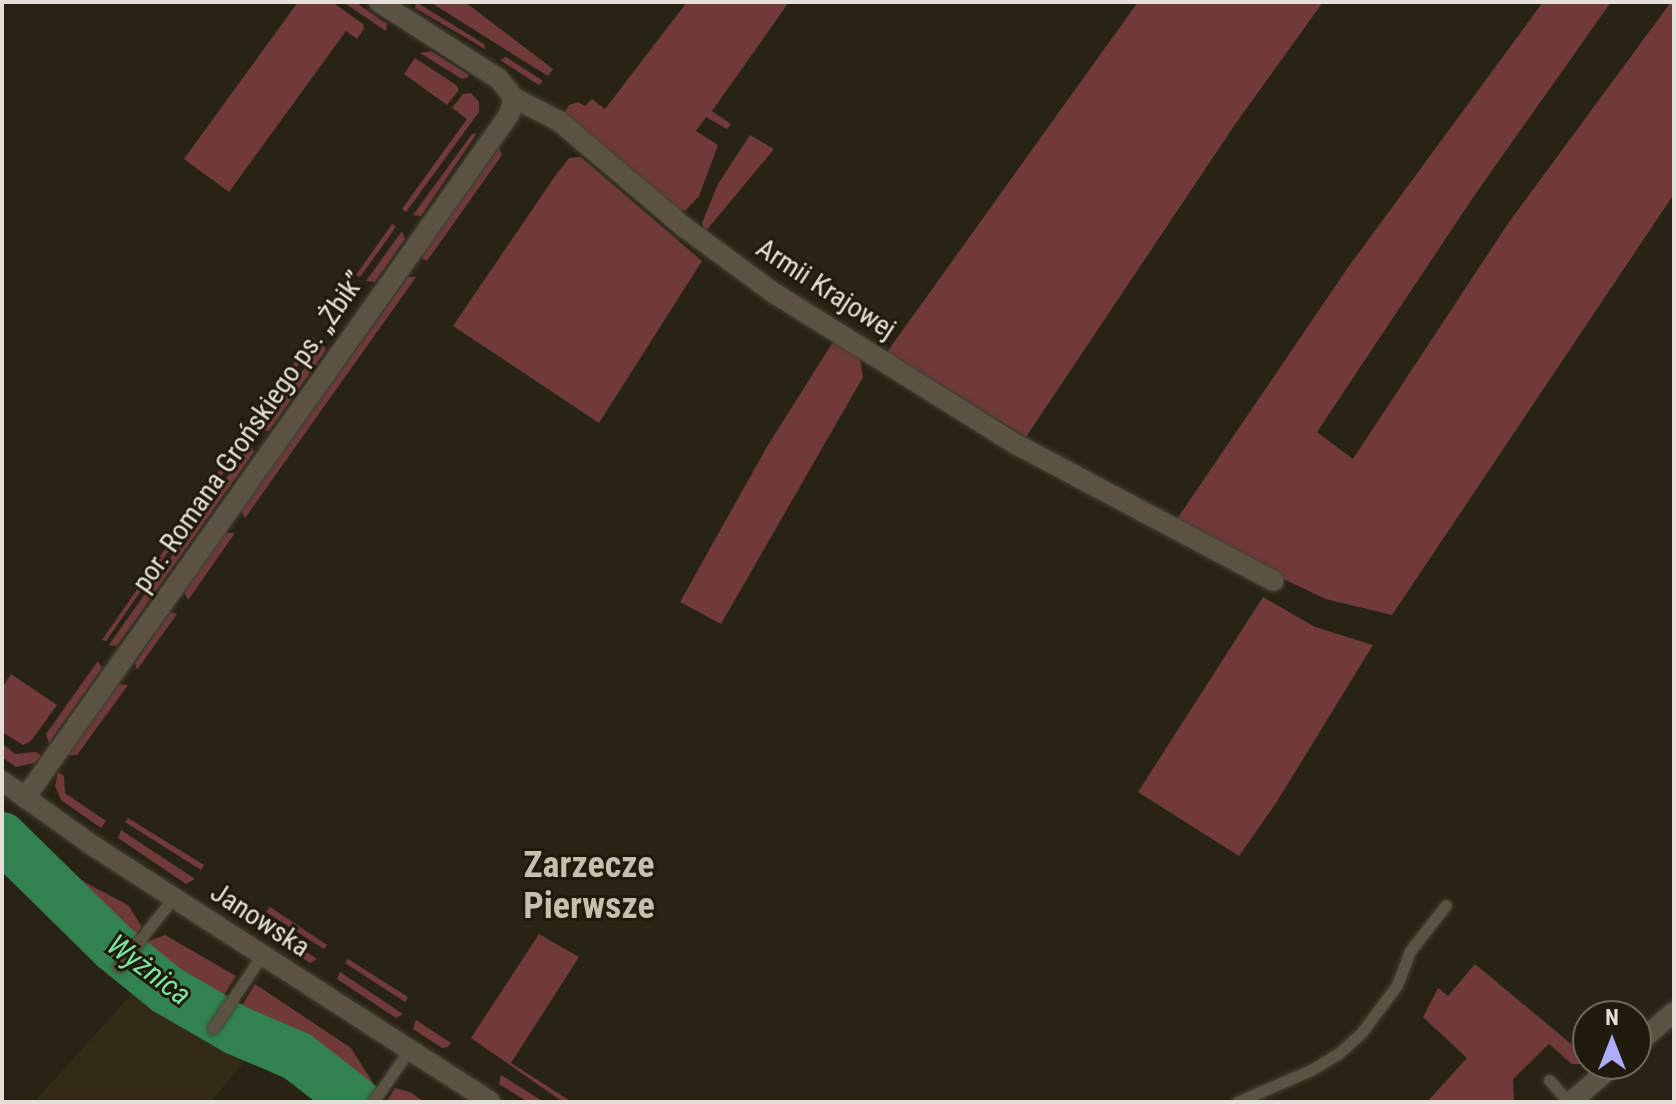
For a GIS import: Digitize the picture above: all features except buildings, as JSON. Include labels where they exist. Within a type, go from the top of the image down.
[{"type":"street","name":"Armii Krajowej","points":[[379,2],[499,79],[514,98],[559,121],[684,227],[774,293],[1014,443],[1274,581]]},
{"type":"street","name":"por. Romana Grońskiego ps. „Żbik”","points":[[25,798],[509,115],[514,98]]},
{"type":"street","name":"Janowska","points":[[2,781],[173,898],[490,1102]]},
{"type":"street","points":[[1652,1031],[1674,1012]]},
{"type":"street","points":[[1570,1102],[1596,1080]]},
{"type":"lane","points":[[120,965],[173,898]]},
{"type":"lane","points":[[1237,1102],[1311,1070],[1339,1053],[1362,1032],[1397,985],[1410,951],[1446,905]]},
{"type":"lane","points":[[215,1026],[262,955]]},
{"type":"lane","points":[[373,1102],[409,1050]]},
{"type":"lane","points":[[1549,1080],[1570,1102]]},
{"type":"shaded area","points":[[298,2],[332,2],[363,24],[364,29],[357,39],[346,31],[229,192],[184,159]]},
{"type":"shaded area","points":[[343,2],[355,2],[387,24],[386,31]]},
{"type":"shaded area","points":[[416,2],[484,44],[485,49],[415,8]]},
{"type":"shaded area","points":[[430,2],[465,2],[553,69],[548,76]]},
{"type":"shaded area","points":[[687,2],[789,2],[712,111],[731,124],[727,129],[706,117],[696,131],[718,145],[699,196],[686,210],[678,212],[565,116],[565,112],[569,105],[578,102],[585,106],[592,99],[605,109]]},
{"type":"shaded area","points":[[1138,2],[1323,2],[1236,123],[1026,437],[887,352]]},
{"type":"shaded area","points":[[1543,2],[1611,2],[1474,196],[1317,432],[1353,459],[1509,222],[1671,2],[1674,2],[1674,194],[1392,615],[1326,599],[1277,576],[1177,519],[1349,266]]},
{"type":"shaded area","points":[[431,51],[469,75],[467,78],[462,79],[420,53]]},
{"type":"shaded area","points":[[506,57],[543,81],[539,85],[500,60]]},
{"type":"shaded area","points":[[415,58],[456,85],[459,90],[447,105],[404,74]]},
{"type":"shaded area","points":[[471,93],[479,102],[479,112],[406,212],[402,209],[467,119],[452,108],[463,94]]},
{"type":"shaded area","points":[[477,133],[421,216],[413,215],[472,134]]},
{"type":"shaded area","points":[[750,135],[774,149],[705,232],[702,223],[718,184]]},
{"type":"shaded area","points":[[499,148],[502,155],[427,261],[423,259],[422,255]]},
{"type":"shaded area","points":[[581,157],[702,261],[599,423],[453,326],[553,179],[569,158]]},
{"type":"shaded area","points":[[392,224],[396,227],[360,277],[356,275]]},
{"type":"shaded area","points":[[402,231],[405,239],[375,282],[366,281]]},
{"type":"shaded area","points":[[408,277],[416,277],[245,518],[241,511]]},
{"type":"shaded area","points":[[312,337],[316,340],[257,424],[253,423]]},
{"type":"shaded area","points":[[833,342],[860,358],[863,377],[721,624],[680,602],[768,445]]},
{"type":"shaded area","points":[[322,343],[326,350],[269,431],[261,430]]},
{"type":"shaded area","points":[[242,438],[246,440],[106,641],[102,640]]},
{"type":"shaded area","points":[[251,443],[254,452],[117,646],[109,645]]},
{"type":"shaded area","points":[[225,533],[235,533],[188,600],[184,592]]},
{"type":"shaded area","points":[[1263,597],[1315,627],[1373,645],[1276,803],[1239,856],[1138,792]]},
{"type":"shaded area","points":[[170,612],[177,614],[137,670],[135,663]]},
{"type":"shaded area","points":[[98,661],[102,668],[49,743],[46,734]]},
{"type":"shaded area","points":[[11,674],[57,705],[31,741],[23,745],[2,732],[2,688]]},
{"type":"shaded area","points":[[119,684],[128,685],[77,755],[68,755]]},
{"type":"shaded area","points":[[2,743],[15,754],[36,752],[42,756],[34,763],[16,767],[2,757]]},
{"type":"shaded area","points":[[58,772],[64,776],[65,793],[106,821],[101,828],[61,800],[55,786]]},
{"type":"shaded area","points":[[2,809],[17,823],[15,846],[2,834]]},
{"type":"shaded area","points":[[128,818],[204,865],[201,870],[125,822]]},
{"type":"shaded area","points":[[121,830],[195,879],[186,884],[118,838]]},
{"type":"shaded area","points":[[2,842],[119,956],[114,962],[2,870]]},
{"type":"shaded area","points":[[30,845],[86,883],[128,905],[142,927],[125,951],[25,854]]},
{"type":"shaded area","points":[[270,907],[327,945],[324,949],[266,912]]},
{"type":"shaded area","points":[[258,920],[317,959],[310,963],[257,927]]},
{"type":"shaded area","points":[[539,934],[579,957],[511,1063],[572,1102],[563,1102],[471,1038]]},
{"type":"shaded area","points":[[165,935],[236,976],[214,1011],[171,988],[136,962],[149,941]]},
{"type":"shaded area","points":[[348,959],[408,997],[405,1002],[345,963]]},
{"type":"shaded area","points":[[1475,964],[1572,1045],[1572,1064],[1549,1044],[1513,1079],[1514,1102],[1427,1102],[1467,1058],[1423,1017],[1438,988],[1448,996]]},
{"type":"shaded area","points":[[131,967],[162,991],[210,1018],[206,1024],[141,984],[127,972]]},
{"type":"shaded area","points":[[340,972],[403,1014],[396,1018],[337,979]]},
{"type":"shaded area","points":[[141,984],[252,1053],[210,1102],[34,1102]]},
{"type":"shaded area","points":[[255,984],[351,1048],[375,1086],[365,1101],[289,1044],[232,1022]]},
{"type":"shaded area","points":[[416,1020],[451,1043],[442,1048],[413,1029]]},
{"type":"shaded area","points":[[228,1028],[290,1056],[351,1102],[330,1102],[256,1049],[252,1053],[223,1034]]},
{"type":"shaded area","points":[[501,1075],[544,1102],[528,1102],[499,1084]]},
{"type":"shaded area","points":[[395,1088],[410,1092],[424,1102],[386,1102]]},
{"type":"waterway","name":"Wyżnica","points":[[2,837],[114,947],[167,990],[236,1030],[297,1056],[356,1102]]},
{"type":"district","name":"Zarzecze Pierwsze","points":[[589,886]]}]
